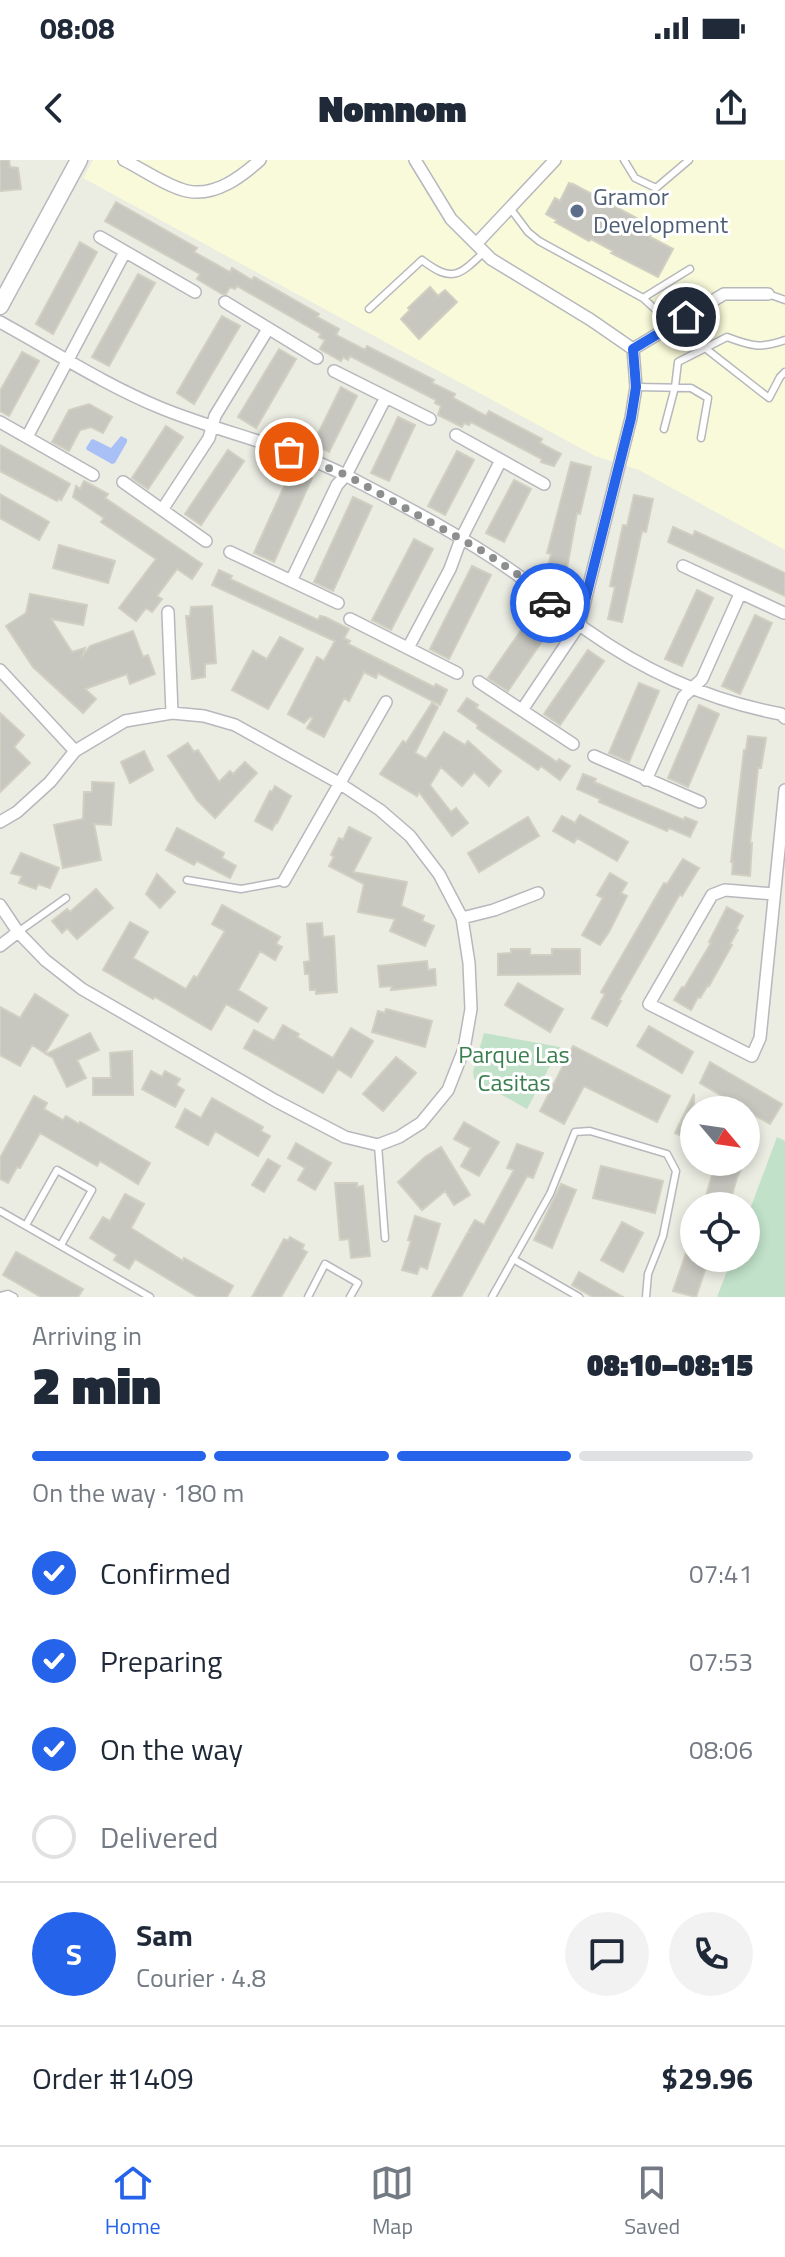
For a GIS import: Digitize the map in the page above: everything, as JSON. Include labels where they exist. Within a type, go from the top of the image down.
[{"type":"main road","points":[[0,306],[79,160]]},
{"type":"street","points":[[124,160],[186,191],[210,191],[241,177],[260,160]]},
{"type":"street","points":[[415,160],[451,219],[491,259],[633,349]]},
{"type":"street","points":[[480,248],[552,161]]},
{"type":"street","points":[[100,237],[195,292]]},
{"type":"street","points":[[27,437],[125,252]]},
{"type":"street","points":[[633,349],[724,294],[768,294]]},
{"type":"street","points":[[225,302],[317,358]]},
{"type":"street","points":[[0,322],[84,370],[158,407],[263,442],[346,475],[516,573],[579,625],[626,655],[693,689],[748,708],[784,713]]},
{"type":"street","points":[[162,510],[209,438],[215,416],[268,329]]},
{"type":"street","points":[[522,710],[579,625],[631,418],[636,387],[633,349]]},
{"type":"street","points":[[334,371],[430,419]]},
{"type":"street","points":[[291,581],[337,485],[346,475],[386,397]]},
{"type":"street","points":[[0,422],[93,475]]},
{"type":"street","points":[[456,435],[544,484]]},
{"type":"street","points":[[408,648],[450,569],[461,539],[501,460]]},
{"type":"street","points":[[123,482],[206,541]]},
{"type":"street","points":[[230,552],[338,603]]},
{"type":"street","points":[[683,566],[784,613]]},
{"type":"street","points":[[646,780],[683,697],[702,679],[740,594]]},
{"type":"street","points":[[168,612],[172,713]]},
{"type":"street","points":[[350,619],[457,673]]},
{"type":"street","points":[[0,670],[75,751]]},
{"type":"street","points":[[479,682],[573,744]]},
{"type":"street","points":[[284,881],[386,702]]},
{"type":"street","points":[[0,822],[17,812],[50,782],[75,751],[125,721],[172,713],[204,716],[235,725],[339,783],[380,810],[410,836],[439,874],[462,918],[469,963],[471,1009],[464,1049],[448,1090],[421,1123],[399,1137],[378,1145],[345,1137],[276,1101],[82,989],[45,960],[18,932],[0,905]]},
{"type":"street","points":[[594,756],[700,802]]},
{"type":"street","points":[[774,894],[725,890],[712,895],[649,1004],[752,1056],[760,1038],[785,790]]},
{"type":"street","points":[[462,918],[538,893]]},
{"type":"street","points":[[0,946],[18,932]]},
{"type":"lane","points":[[624,160],[635,178],[656,188],[689,160]]},
{"type":"lane","points":[[510,208],[539,241],[643,298],[656,310],[667,328]]},
{"type":"lane","points":[[369,309],[422,260],[437,272],[450,275],[465,271],[480,248]]},
{"type":"lane","points":[[643,298],[690,269]]},
{"type":"lane","points":[[768,294],[785,300]]},
{"type":"lane","points":[[664,429],[678,362],[727,337],[755,347],[785,340]]},
{"type":"lane","points":[[705,348],[769,398],[785,372]]},
{"type":"lane","points":[[636,387],[691,388],[708,398],[701,438]]},
{"type":"lane","points":[[187,880],[233,889],[284,881]]},
{"type":"lane","points":[[18,932],[66,898]]},
{"type":"lane","points":[[492,1297],[550,1194],[575,1132],[590,1131],[667,1154],[676,1171],[663,1236],[648,1274],[646,1297]]},
{"type":"lane","points":[[378,1145],[385,1238]]},
{"type":"lane","points":[[26,1225],[57,1170],[92,1190],[61,1245]]},
{"type":"lane","points":[[0,1211],[150,1297]]},
{"type":"lane","points":[[513,1259],[579,1297]]},
{"type":"lane","points":[[308,1297],[325,1264],[358,1283],[350,1297]]},
{"type":"lane","points":[[0,1296],[8,1294],[14,1297]]},
{"type":"shaded area","points":[[93,160],[785,160],[785,550],[639,470],[595,456],[83,178]]},
{"type":"green space","name":"Parque Las Casitas","points":[[484,1033],[560,1047],[527,1109],[474,1079],[473,1072]]},
{"type":"green space","points":[[777,1137],[785,1141],[785,1297],[717,1297],[727,1272],[760,1272],[760,1192],[756,1192]]},
{"type":"water","points":[[121,436],[127,442],[115,463],[86,448],[93,439],[111,448]]},
{"type":"building","points":[[0,160],[9,160],[10,167],[18,168],[21,189],[0,191]]},
{"type":"building","points":[[569,183],[655,228],[650,237],[673,249],[658,277],[555,222],[557,220],[546,214],[555,198],[560,201]]},
{"type":"building","points":[[116,202],[197,248],[194,252],[230,272],[232,268],[252,280],[254,277],[319,314],[317,317],[339,329],[336,335],[365,350],[367,346],[434,380],[432,383],[455,394],[453,398],[486,416],[489,411],[542,439],[540,443],[561,454],[554,466],[541,462],[542,459],[471,422],[469,425],[464,423],[462,427],[438,415],[441,406],[435,403],[436,400],[350,356],[348,360],[343,357],[341,361],[320,349],[325,340],[319,337],[321,334],[237,286],[235,289],[230,287],[226,294],[222,294],[197,279],[200,274],[105,221]]},
{"type":"building","points":[[80,242],[97,252],[53,334],[36,324]]},
{"type":"building","points":[[138,274],[155,283],[109,366],[92,357]]},
{"type":"building","points":[[430,287],[438,296],[445,290],[457,302],[419,339],[401,319]]},
{"type":"building","points":[[222,316],[240,326],[194,404],[177,393]]},
{"type":"building","points":[[279,349],[296,359],[256,428],[238,417]]},
{"type":"building","points":[[22,352],[39,361],[9,416],[0,411],[0,391]]},
{"type":"building","points":[[341,387],[357,396],[329,452],[313,444]]},
{"type":"building","points":[[89,404],[112,417],[103,433],[91,427],[80,430],[69,451],[52,442],[69,410]]},
{"type":"building","points":[[398,417],[415,425],[389,481],[371,473]]},
{"type":"building","points":[[166,426],[183,437],[148,489],[132,478]]},
{"type":"building","points":[[0,445],[70,484],[61,500],[59,498],[57,501],[0,471]]},
{"type":"building","points":[[228,450],[244,461],[201,525],[185,514]]},
{"type":"building","points":[[457,451],[474,460],[445,515],[428,506]]},
{"type":"building","points":[[571,462],[591,467],[580,514],[577,513],[563,590],[544,585],[551,554],[547,553]]},
{"type":"building","points":[[292,469],[312,478],[274,562],[254,553]]},
{"type":"building","points":[[514,480],[531,489],[504,542],[486,533]]},
{"type":"building","points":[[84,481],[108,494],[105,498],[202,564],[192,579],[177,569],[157,596],[162,599],[152,612],[146,608],[136,621],[119,608],[156,559],[101,522],[104,518],[73,497],[76,486],[80,489]]},
{"type":"building","points":[[0,494],[49,522],[39,540],[0,518]]},
{"type":"building","points":[[634,495],[653,499],[646,532],[642,531],[622,622],[608,619],[615,587],[610,586],[623,525],[627,526]]},
{"type":"building","points":[[353,497],[372,506],[333,591],[314,582]]},
{"type":"building","points":[[673,527],[693,536],[695,531],[785,573],[785,596],[668,542]]},
{"type":"building","points":[[414,539],[433,549],[391,630],[372,620]]},
{"type":"building","points":[[59,545],[115,561],[108,583],[53,568]]},
{"type":"building","points":[[472,566],[491,575],[449,659],[430,649]]},
{"type":"building","points":[[219,570],[232,576],[230,579],[318,620],[320,616],[325,617],[349,629],[344,638],[350,641],[348,644],[434,687],[436,684],[447,690],[440,705],[378,673],[376,678],[364,672],[349,701],[344,698],[324,737],[307,728],[313,718],[304,723],[288,714],[317,657],[324,661],[335,641],[212,585]]},
{"type":"building","points":[[697,590],[713,598],[682,666],[665,659]]},
{"type":"building","points":[[30,594],[87,605],[83,625],[51,619],[72,652],[85,648],[82,657],[90,646],[133,631],[143,657],[148,655],[155,674],[130,684],[127,674],[85,689],[96,699],[83,713],[33,667],[6,626],[26,613]]},
{"type":"building","points":[[212,606],[216,663],[205,664],[205,677],[192,679],[186,616],[190,616],[191,607]]},
{"type":"building","points":[[533,613],[553,625],[508,691],[488,678]]},
{"type":"building","points":[[755,615],[772,623],[740,694],[722,686]]},
{"type":"building","points":[[280,637],[303,649],[268,709],[232,690],[253,651],[267,659]]},
{"type":"building","points":[[588,650],[604,661],[560,725],[544,714]]},
{"type":"building","points":[[639,683],[659,691],[629,762],[609,753]]},
{"type":"building","points":[[467,698],[478,705],[476,708],[557,762],[559,759],[570,766],[560,780],[541,766],[538,770],[477,728],[478,725],[458,711]]},
{"type":"building","points":[[432,703],[438,707],[415,753],[426,759],[444,732],[465,745],[468,741],[501,771],[489,786],[474,772],[462,786],[441,767],[430,785],[451,812],[456,808],[468,823],[452,836],[419,792],[417,796],[380,774],[403,741],[406,743]]},
{"type":"building","points":[[699,705],[719,714],[688,787],[668,778]]},
{"type":"building","points":[[0,713],[24,735],[14,747],[30,763],[0,792]]},
{"type":"building","points":[[748,736],[766,738],[761,768],[758,768],[750,843],[750,876],[732,874],[731,862]]},
{"type":"building","points":[[188,743],[194,752],[198,750],[219,782],[245,762],[257,773],[215,818],[197,800],[168,756]]},
{"type":"building","points":[[144,751],[153,770],[130,783],[121,762]]},
{"type":"building","points":[[583,774],[596,779],[594,782],[684,820],[685,817],[697,822],[690,837],[669,828],[667,831],[599,802],[600,799],[577,789]]},
{"type":"building","points":[[92,782],[114,783],[111,825],[94,824],[101,860],[63,868],[54,825],[83,819],[84,792],[92,792]]},
{"type":"building","points":[[275,786],[291,796],[272,830],[255,821]]},
{"type":"building","points":[[580,815],[628,842],[617,861],[577,838],[574,843],[553,831],[562,816],[575,823]]},
{"type":"building","points":[[528,817],[539,836],[479,872],[468,853]]},
{"type":"building","points":[[349,827],[371,838],[353,872],[407,882],[401,906],[424,916],[422,921],[434,926],[425,946],[390,931],[395,919],[358,912],[364,884],[329,866],[339,838],[343,840]]},
{"type":"building","points":[[177,828],[224,853],[222,858],[236,866],[230,878],[197,861],[194,865],[166,850]]},
{"type":"building","points":[[21,853],[59,868],[50,888],[38,884],[36,889],[19,883],[22,876],[11,873]]},
{"type":"building","points":[[683,859],[699,868],[682,896],[680,894],[607,1026],[592,1018],[605,994],[601,992],[664,883],[667,884]]},
{"type":"building","points":[[610,873],[627,883],[621,893],[627,896],[600,945],[582,935],[603,898],[597,895]]},
{"type":"building","points":[[157,874],[175,892],[160,908],[146,894]]},
{"type":"building","points":[[96,889],[113,908],[77,939],[67,928],[62,933],[52,921],[67,909],[70,912]]},
{"type":"building","points":[[222,905],[280,937],[276,944],[282,947],[275,960],[260,951],[238,990],[267,1008],[258,1022],[226,1004],[211,1030],[103,970],[130,922],[148,932],[133,958],[186,989],[194,976],[197,978],[225,931],[212,924]]},
{"type":"building","points":[[727,907],[743,916],[732,945],[709,986],[691,1010],[674,1000],[711,943]]},
{"type":"building","points":[[322,923],[323,937],[334,936],[337,992],[316,994],[316,990],[310,990],[309,974],[305,974],[304,962],[310,961],[307,924]]},
{"type":"building","points":[[511,949],[530,949],[530,955],[552,955],[552,949],[580,949],[580,974],[498,975],[498,954],[511,953]]},
{"type":"building","points":[[427,961],[428,970],[435,969],[436,985],[391,990],[392,986],[380,987],[378,966]]},
{"type":"building","points":[[518,983],[563,1009],[550,1032],[505,1005]]},
{"type":"building","points":[[35,994],[68,1015],[45,1053],[32,1045],[20,1066],[0,1055],[0,1007],[20,1018]]},
{"type":"building","points":[[386,1009],[432,1021],[425,1047],[372,1032],[378,1011],[385,1013]]},
{"type":"building","points":[[283,1025],[333,1058],[351,1028],[373,1041],[351,1077],[338,1069],[323,1093],[244,1048],[254,1030],[274,1041]]},
{"type":"building","points":[[649,1026],[693,1052],[682,1073],[637,1046]]},
{"type":"building","points":[[90,1033],[99,1050],[77,1060],[86,1078],[67,1087],[53,1058],[46,1054]]},
{"type":"building","points":[[573,1046],[670,1096],[657,1122],[584,1086],[564,1124],[540,1111]]},
{"type":"building","points":[[132,1051],[133,1095],[93,1095],[93,1078],[111,1078],[110,1053]]},
{"type":"building","points":[[396,1057],[416,1073],[383,1111],[363,1094]]},
{"type":"building","points":[[710,1062],[782,1104],[770,1124],[760,1118],[760,1096],[722,1096],[700,1083]]},
{"type":"building","points":[[151,1071],[162,1077],[165,1071],[180,1079],[176,1085],[184,1090],[175,1107],[142,1089]]},
{"type":"building","points":[[34,1096],[47,1103],[44,1109],[63,1120],[66,1116],[80,1122],[150,1163],[138,1184],[100,1161],[97,1166],[40,1133],[8,1183],[0,1179],[0,1158]]},
{"type":"building","points":[[212,1098],[263,1127],[261,1131],[270,1136],[258,1156],[215,1131],[208,1145],[176,1127],[185,1109],[201,1118]]},
{"type":"building","points":[[464,1122],[499,1142],[479,1176],[461,1166],[471,1148],[454,1139]]},
{"type":"building","points":[[296,1143],[331,1163],[315,1190],[298,1180],[305,1168],[288,1158]]},
{"type":"building","points":[[517,1144],[543,1153],[533,1178],[527,1176],[461,1297],[432,1297],[475,1220],[484,1225],[514,1170],[507,1168]]},
{"type":"building","points":[[441,1147],[470,1195],[454,1205],[445,1191],[422,1210],[398,1182]]},
{"type":"building","points":[[268,1159],[280,1166],[264,1192],[252,1185]]},
{"type":"building","points":[[601,1166],[663,1181],[655,1213],[593,1198]]},
{"type":"building","points":[[712,1176],[738,1176],[733,1192],[707,1192]]},
{"type":"building","points":[[335,1183],[363,1186],[370,1256],[351,1258],[349,1239],[340,1240]]},
{"type":"building","points":[[561,1184],[576,1190],[552,1248],[534,1240]]},
{"type":"building","points":[[125,1194],[144,1204],[131,1228],[183,1261],[184,1258],[233,1286],[227,1297],[198,1297],[135,1259],[129,1269],[114,1260],[117,1255],[90,1238],[103,1217],[110,1221]]},
{"type":"building","points":[[415,1216],[440,1224],[427,1269],[420,1266],[417,1274],[402,1270]]},
{"type":"building","points":[[622,1222],[643,1233],[623,1272],[601,1260]]},
{"type":"building","points":[[290,1237],[304,1245],[302,1249],[307,1252],[281,1297],[252,1297],[284,1239],[288,1241]]},
{"type":"building","points":[[16,1252],[83,1289],[78,1297],[41,1297],[3,1275]]},
{"type":"building","points":[[680,1271],[704,1272],[696,1297],[673,1291]]},
{"type":"building","points":[[579,1272],[623,1297],[593,1297],[572,1285]]},
{"type":"way so far","points":[[289,452],[346,475],[479,549],[516,573],[550,603]]},
{"type":"place","name":"Gramor Development","points":[[577,211]]},
{"type":"route","points":[[550,603],[579,625],[631,418],[636,387],[633,349],[686,317]]}]
